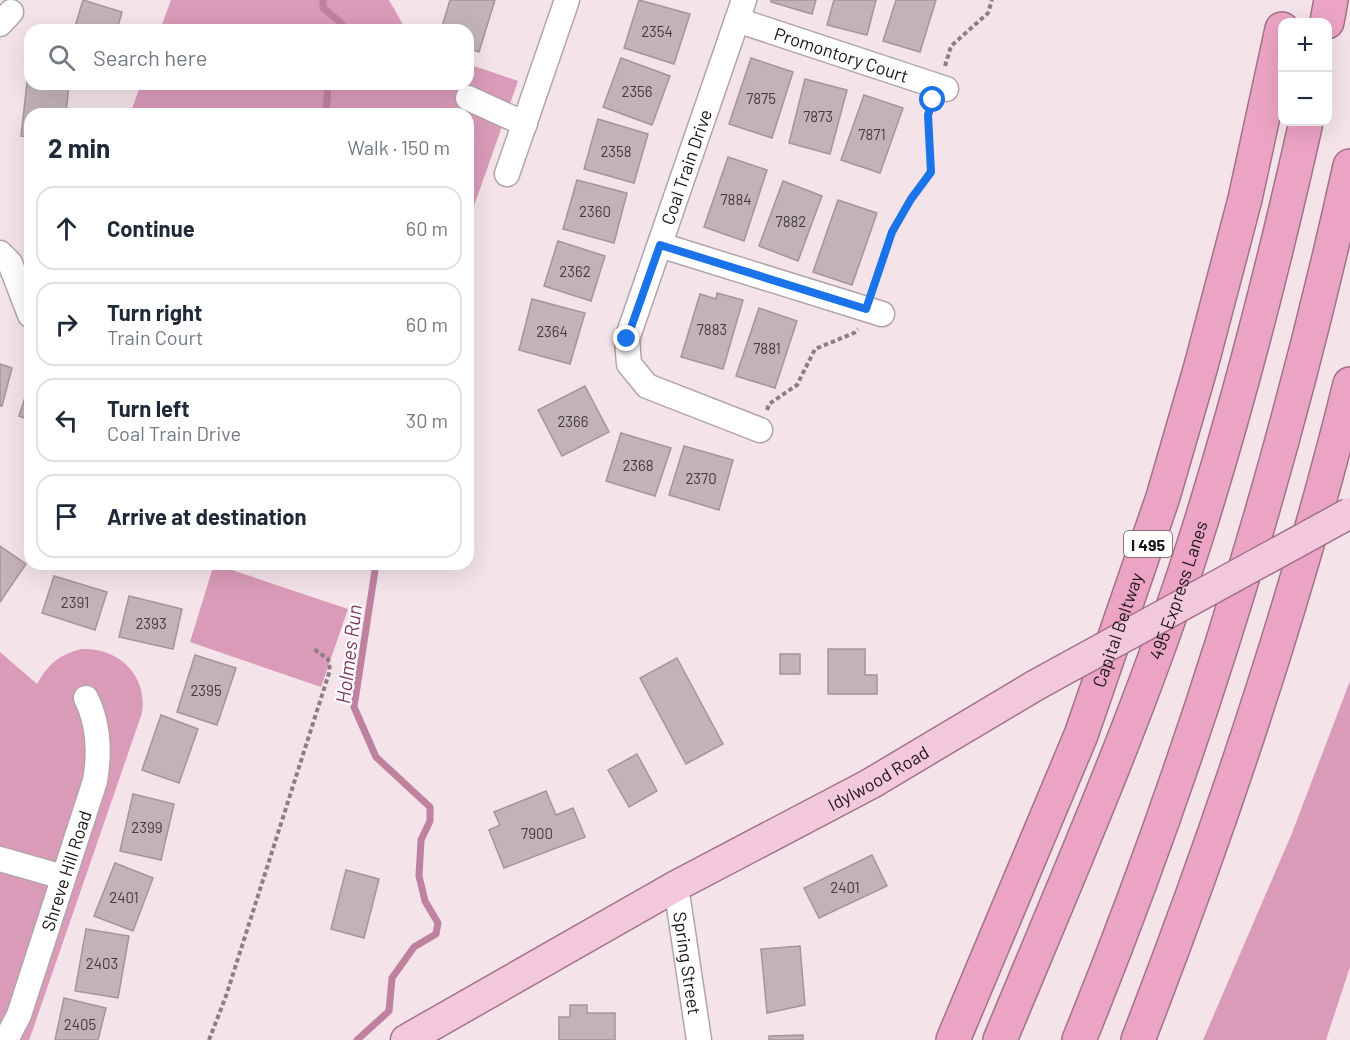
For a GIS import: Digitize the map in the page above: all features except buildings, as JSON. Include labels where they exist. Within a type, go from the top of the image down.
[{"type":"highway","points":[[1285,18],[1288,0]]},
{"type":"highway","points":[[1328,18],[1331,0]]},
{"type":"highway","name":"Capital Beltway","points":[[953,1040],[1081,735],[1163,497],[1201,366],[1245,199],[1278,46]]},
{"type":"highway","name":"495 Express Lanes","points":[[1000,1040],[1113,770],[1201,523],[1268,288],[1305,126]]},
{"type":"highway","points":[[1079,1040],[1117,945],[1197,723],[1234,607],[1306,354],[1350,166]]},
{"type":"highway","points":[[1138,1040],[1235,778],[1295,584],[1350,384]]},
{"type":"main road","name":"Idylwood Road","points":[[406,1040],[676,886],[870,784],[1036,684],[1350,513]]},
{"type":"street","points":[[507,174],[567,0]]},
{"type":"street","name":"Promontory Court","points":[[740,10],[942,88]]},
{"type":"street","name":"Coal Train Drive","points":[[740,10],[627,339],[629,364],[647,386],[760,430]]},
{"type":"street","points":[[468,98],[525,124]]},
{"type":"street","points":[[660,245],[874,312]]},
{"type":"street","points":[[5,258],[24,301]]},
{"type":"street","name":"Shreve Hill Road","points":[[6,1040],[19,1015],[95,781],[98,766],[96,727],[93,712],[86,698]]},
{"type":"street","points":[[0,859],[63,877]]},
{"type":"street","name":"Spring Street","points":[[676,886],[699,1040]]},
{"type":"path","points":[[760,430],[769,404],[797,384],[815,349],[854,333],[874,312],[892,232],[911,199],[931,172],[928,115],[942,88],[951,46],[988,13],[992,0]]},
{"type":"path","points":[[208,1040],[226,996],[330,670],[328,659],[314,649]]},
{"type":"shaded area","points":[[171,0],[389,0],[403,24],[162,24]]},
{"type":"shaded area","points":[[474,66],[518,81],[474,206],[474,108],[132,108],[139,90],[474,90]]},
{"type":"shaded area","points":[[212,570],[232,570],[348,609],[321,687],[190,642]]},
{"type":"shaded area","points":[[81,649],[107,653],[128,666],[140,687],[143,699],[142,713],[29,1040],[0,1040],[0,652],[37,684],[55,661]]},
{"type":"shaded area","points":[[1350,681],[1350,967],[1326,1040],[1203,1040],[1292,833]]},
{"type":"waterway","name":"Holmes Run","points":[[323,0],[323,8],[342,24]]},
{"type":"waterway","name":"Holmes Run","points":[[326,108],[328,90]]},
{"type":"waterway","name":"Holmes Run","points":[[357,1040],[389,1011],[392,978],[414,947],[436,934],[438,923],[425,901],[419,876],[421,840],[430,821],[430,807],[376,757],[354,707],[375,570]]},
{"type":"route","points":[[627,339],[660,245],[866,309],[892,232],[911,199],[931,172],[928,115],[933,100]]}]
